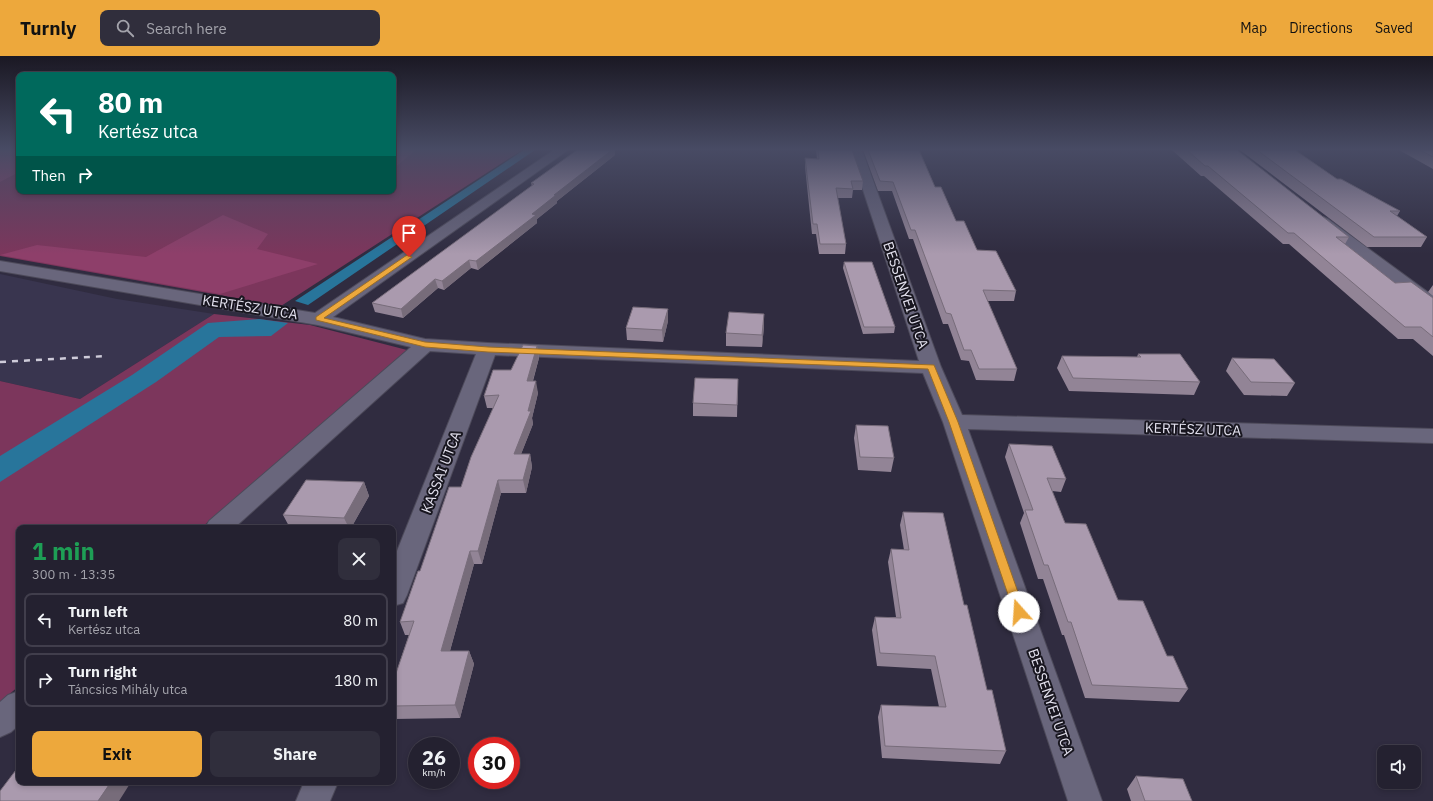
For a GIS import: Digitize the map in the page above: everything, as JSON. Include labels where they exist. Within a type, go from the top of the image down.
[{"type":"street","points":[[318,319],[512,185]]},
{"type":"street","name":"BESSENYEI UTCA","points":[[868,185],[931,367],[954,422],[1085,801]]},
{"type":"street","points":[[1311,213],[1433,305]]},
{"type":"street","name":"KERTÉSZ UTCA","points":[[0,266],[318,319],[425,345],[488,349],[931,367]]},
{"type":"street","points":[[221,525],[425,345]]},
{"type":"street","name":"KASSAI UTCA","points":[[396,587],[488,349]]},
{"type":"street","name":"KERTÉSZ UTCA","points":[[954,422],[1433,436]]},
{"type":"street","points":[[0,722],[16,708]]},
{"type":"street","points":[[313,801],[320,785]]},
{"type":"shaded area","points":[[0,185],[16,185],[16,194],[396,194],[396,185],[468,185],[281,306],[0,256]]},
{"type":"shaded area","points":[[223,215],[268,234],[257,249],[318,264],[220,294],[0,255],[37,245],[146,257]]},
{"type":"shaded area","points":[[0,274],[117,299],[214,314],[80,399],[0,381]]},
{"type":"shaded area","points":[[214,314],[310,325],[407,350],[204,525],[16,525],[16,689],[0,702],[0,381],[80,399]]},
{"type":"water","points":[[471,185],[484,185],[308,305],[295,301]]},
{"type":"water","points":[[259,319],[288,323],[271,336],[219,337],[156,382],[0,482],[0,456],[132,375],[208,323]]},
{"type":"building","points":[[533,185],[567,185],[532,214],[536,215],[476,261],[469,260],[442,281],[435,279],[401,309],[372,303]]},
{"type":"building","points":[[808,185],[852,185],[853,189],[836,188],[846,244],[820,244],[817,224],[813,224]]},
{"type":"building","points":[[894,185],[934,185],[935,187],[941,187],[956,221],[964,221],[977,250],[996,251],[1016,291],[983,290],[1017,369],[979,369],[971,350],[964,350],[951,314],[946,313],[915,230],[911,230]]},
{"type":"building","points":[[1230,185],[1282,185],[1349,237],[1336,237],[1395,283],[1411,282],[1433,298],[1433,337],[1421,327],[1405,327],[1294,233],[1288,233]]},
{"type":"building","points":[[1304,185],[1352,185],[1400,211],[1390,211],[1427,237],[1374,237]]},
{"type":"building","points":[[844,262],[872,262],[895,327],[864,327]]},
{"type":"building","points":[[633,307],[668,309],[662,330],[626,328]]},
{"type":"building","points":[[729,312],[764,314],[762,335],[726,333]]},
{"type":"building","points":[[523,345],[537,346],[527,381],[536,381],[528,411],[531,411],[514,454],[530,454],[523,480],[498,480],[478,551],[470,551],[441,651],[469,651],[455,705],[396,706],[396,673],[414,621],[400,622],[418,571],[420,571],[449,487],[461,487],[471,457],[499,395],[484,396],[493,370],[511,370]]},
{"type":"building","points":[[1138,354],[1180,354],[1200,382],[1073,378],[1062,356],[1141,357]]},
{"type":"building","points":[[1232,358],[1274,359],[1295,383],[1251,382]]},
{"type":"building","points":[[695,378],[738,379],[737,405],[693,403]]},
{"type":"building","points":[[856,425],[888,426],[894,458],[860,457]]},
{"type":"building","points":[[1009,444],[1052,446],[1066,479],[1047,478],[1065,523],[1086,524],[1118,600],[1143,601],[1167,656],[1173,656],[1188,689],[1092,685],[1071,622],[1068,622],[1048,565],[1044,565],[1025,510],[1033,510]]},
{"type":"building","points":[[306,480],[364,482],[344,518],[283,515]]},
{"type":"building","points":[[903,512],[943,513],[964,605],[967,605],[987,690],[992,690],[1006,751],[885,746],[881,705],[946,707],[935,656],[880,653],[875,617],[901,618],[891,549],[909,550]]},
{"type":"building","points":[[16,770],[16,785],[109,785],[98,801],[0,801],[0,791]]},
{"type":"building","points":[[1136,776],[1183,779],[1192,801],[1145,801]]},
{"type":"railway","points":[[0,362],[107,356]]},
{"type":"route","points":[[409,257],[318,319],[425,345],[488,349],[931,367],[954,422],[1019,612]]}]
